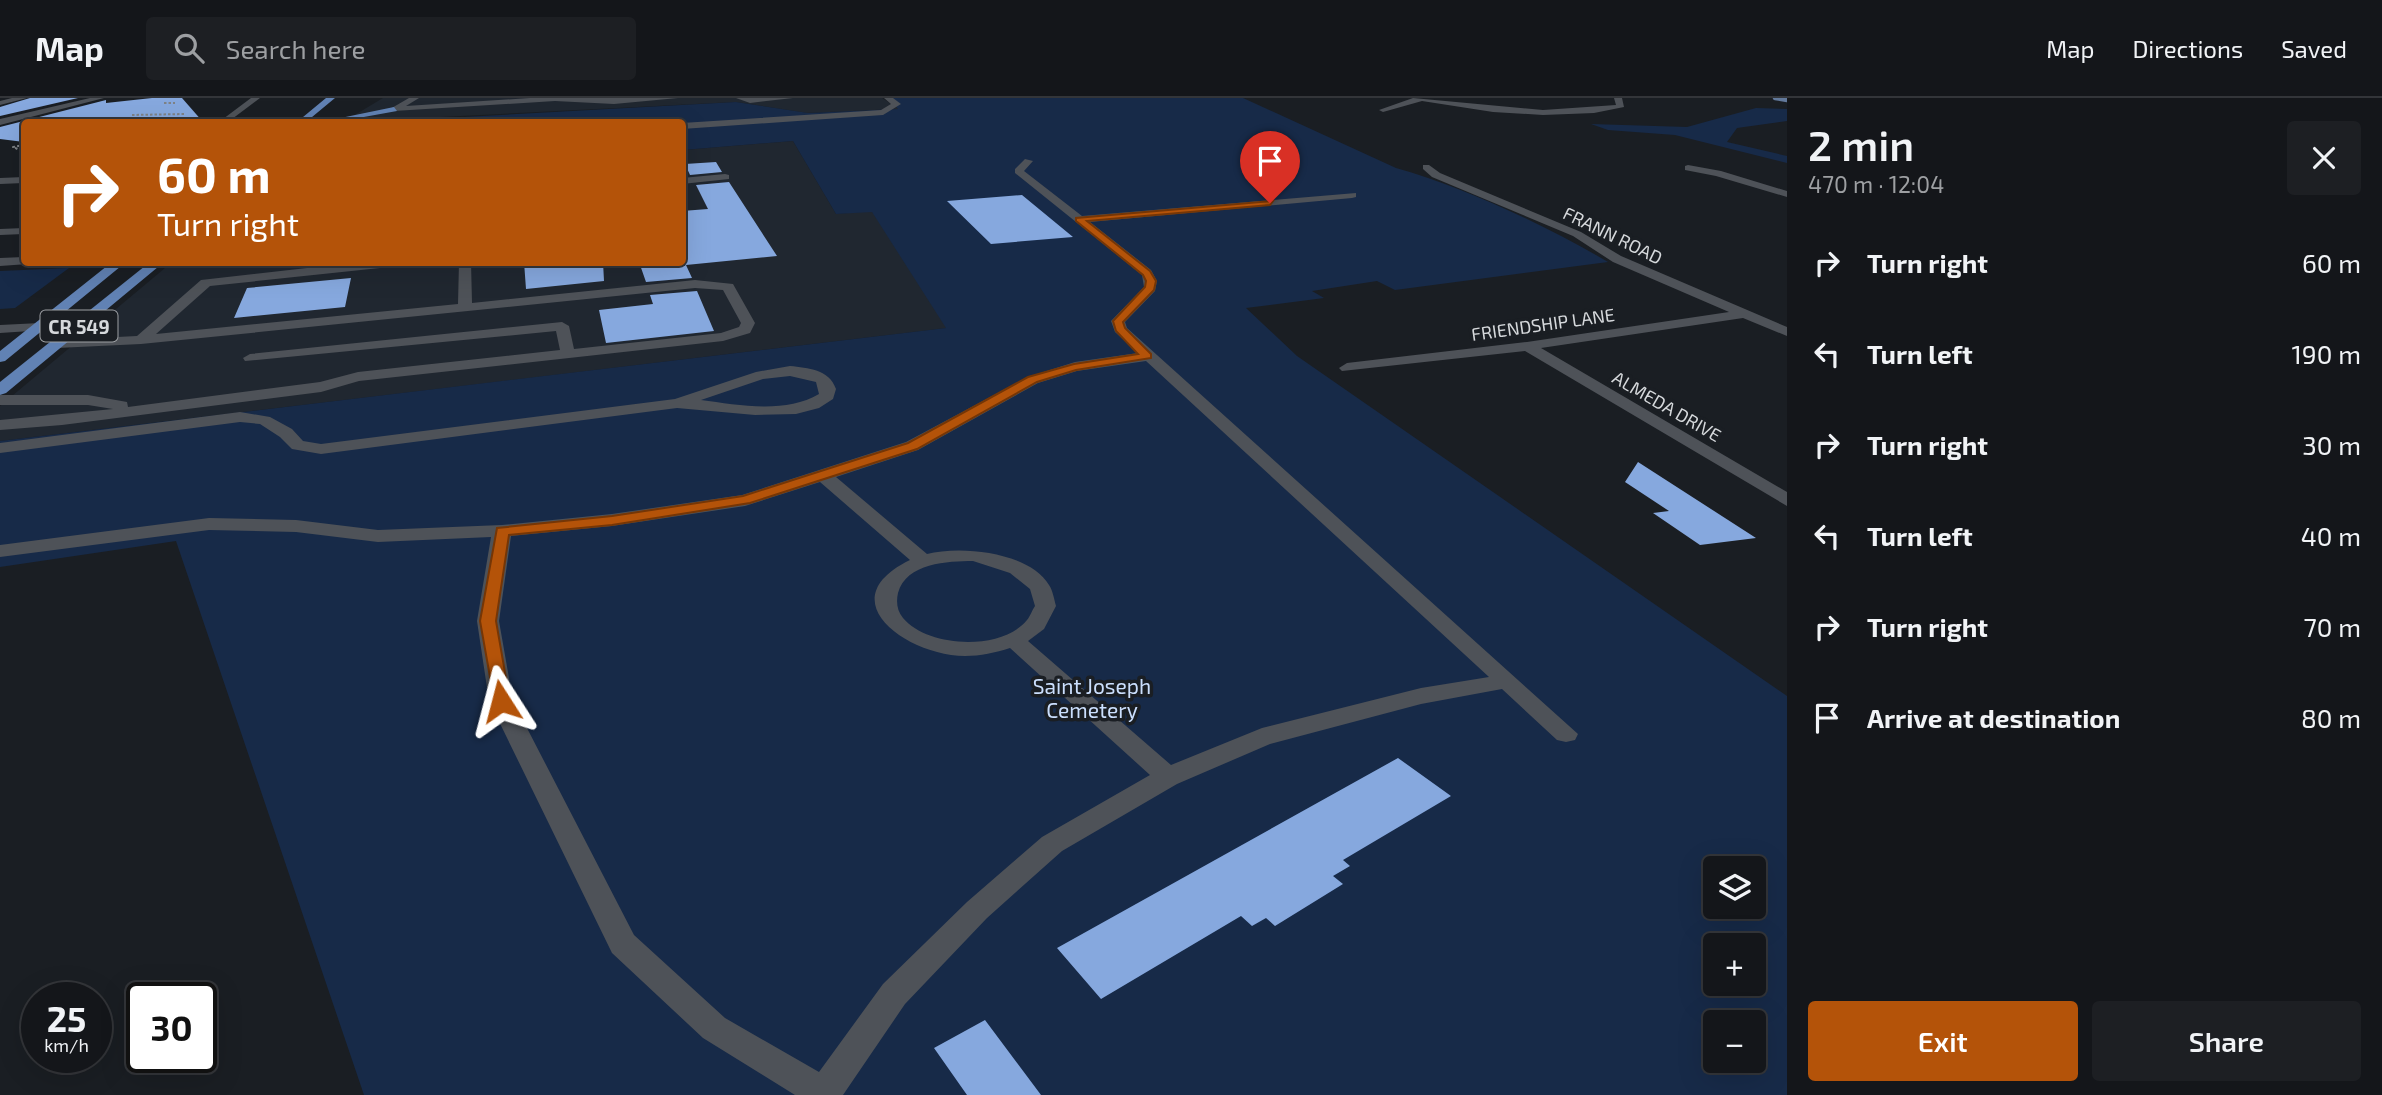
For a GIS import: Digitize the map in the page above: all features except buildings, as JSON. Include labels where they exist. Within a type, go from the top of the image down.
[{"type":"main road","points":[[305,119],[331,98]]},
{"type":"main road","points":[[336,119],[367,103]]},
{"type":"main road","points":[[333,119],[347,105]]},
{"type":"main road","points":[[345,119],[394,109]]},
{"type":"main road","name":"CR 549","points":[[0,358],[115,266]]},
{"type":"main road","name":"CR 549","points":[[0,390],[153,266]]},
{"type":"street","points":[[0,103],[23,98]]},
{"type":"street","points":[[0,113],[67,98]]},
{"type":"street","points":[[0,122],[100,98]]},
{"type":"street","points":[[227,119],[256,98]]},
{"type":"street","points":[[394,109],[415,98]]},
{"type":"street","points":[[556,99],[568,98]]},
{"type":"street","points":[[394,109],[491,100],[614,102],[674,98]]},
{"type":"street","points":[[740,98],[789,98]]},
{"type":"street","points":[[686,126],[883,112],[897,104],[888,98]]},
{"type":"street","points":[[1383,110],[1419,98],[1481,110],[1536,114],[1585,113],[1620,107],[1618,98]]},
{"type":"street","points":[[465,116],[491,100]]},
{"type":"street","points":[[1028,161],[1018,171],[1147,273],[1151,281],[1150,288],[1118,321],[1120,329],[1566,734]]},
{"type":"street","name":"FRANN ROAD","points":[[1426,167],[1436,175],[1577,234],[1617,260],[1787,332]]},
{"type":"street","points":[[1688,168],[1717,173],[1787,194]]},
{"type":"street","points":[[686,181],[725,177]]},
{"type":"street","points":[[0,181],[21,180]]},
{"type":"street","points":[[1079,220],[1352,195]]},
{"type":"street","points":[[0,232],[21,230]]},
{"type":"street","points":[[0,262],[21,261]]},
{"type":"street","points":[[141,340],[201,285],[216,280],[358,266]]},
{"type":"street","points":[[465,266],[465,307]]},
{"type":"street","points":[[0,425],[62,420],[321,387],[358,377],[723,337],[745,330],[748,323],[728,287],[713,284],[141,340],[57,344]]},
{"type":"street","name":"FRIENDSHIP LANE","points":[[1347,368],[1527,346],[1744,314]]},
{"type":"street","points":[[250,358],[562,326],[568,353]]},
{"type":"street","points":[[0,329],[40,327]]},
{"type":"street","points":[[358,377],[364,346]]},
{"type":"street","name":"ALMEDA DRIVE","points":[[1527,346],[1787,500]]},
{"type":"street","points":[[0,551],[209,524],[296,526],[378,536],[502,531],[612,520],[745,500],[912,446],[1032,380],[1074,367],[1147,356]]},
{"type":"street","points":[[0,448],[240,418],[264,420],[286,433],[298,445],[321,449],[677,403],[775,373],[806,372],[826,382],[829,389],[827,396],[819,403],[792,411],[677,403]]},
{"type":"street","points":[[0,400],[88,400],[140,408]]},
{"type":"street","points":[[824,475],[924,561]]},
{"type":"street","points":[[502,531],[488,621],[501,701],[623,944],[713,1028],[825,1094],[894,994],[976,910],[1052,844],[1168,778],[1275,733],[1408,699],[1507,681]]},
{"type":"street","points":[[974,555],[999,560],[1021,569],[1037,582],[1045,598],[1044,614],[1034,629],[1015,641],[991,648],[964,650],[937,646],[914,637],[897,625],[887,610],[885,595],[892,581],[905,569],[924,561],[948,556],[974,555]]},
{"type":"street","points":[[1015,641],[1168,778]]},
{"type":"path","points":[[163,103],[175,103]]},
{"type":"path","points":[[132,115],[186,114]]},
{"type":"shaded area","points":[[383,98],[882,98],[899,109],[807,113],[736,102],[402,119],[348,119]]},
{"type":"shaded area","points":[[793,141],[836,214],[872,211],[947,328],[0,441],[0,406],[167,266],[686,266],[686,150]]},
{"type":"green space","name":"Saint Joseph Cemetery","points":[[888,98],[1243,98],[1396,168],[1505,209],[1608,262],[1395,290],[1377,281],[1312,291],[1324,298],[1246,308],[1297,356],[1787,696],[1787,1095],[364,1095],[176,541],[0,567],[0,441],[946,328],[872,212],[836,214],[793,141],[686,150],[686,119],[427,119],[736,102],[808,113],[898,109]]},
{"type":"green space","points":[[1756,108],[1787,109],[1787,121],[1737,128],[1727,142],[1787,156],[1787,163],[1675,135],[1608,130],[1591,124],[1687,127]]},
{"type":"green space","points":[[69,268],[15,308],[0,309],[0,271]]},
{"type":"waterway","points":[[1775,98],[1787,100]]},
{"type":"route","points":[[501,701],[488,621],[502,531],[612,520],[745,500],[912,446],[1032,380],[1074,367],[1147,356],[1120,329],[1118,321],[1150,288],[1151,281],[1147,273],[1079,220],[1270,203]]}]
